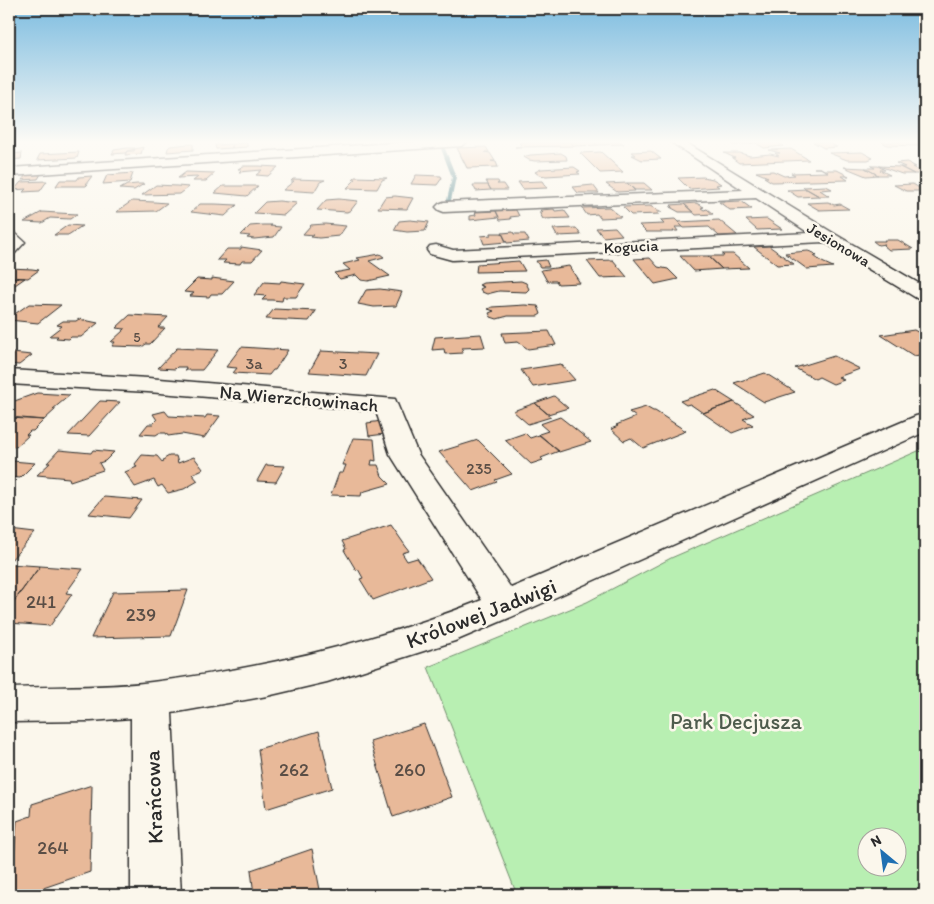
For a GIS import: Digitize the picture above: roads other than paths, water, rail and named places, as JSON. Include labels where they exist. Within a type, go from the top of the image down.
[{"type":"street","name":"Jesionowa","points":[[742,184],[925,295]]},
{"type":"street","points":[[444,207],[757,194]]},
{"type":"street","points":[[9,237],[16,242],[9,249]]},
{"type":"street","name":"Kogucia","points":[[436,250],[452,255],[827,237]]},
{"type":"street","name":"Na Wierzchowinach","points":[[9,377],[148,385],[386,404],[404,454],[504,606]]},
{"type":"street","name":"Królowej Jadwigi","points":[[9,706],[152,700],[220,689],[327,666],[433,634],[504,606],[925,422]]},
{"type":"street","name":"Krańcowa","points":[[152,700],[151,731],[156,895]]},
{"type":"waterway","points":[[448,205],[452,184]]},
{"type":"park label","name":"Park Decjusza","points":[[736,721]]}]
